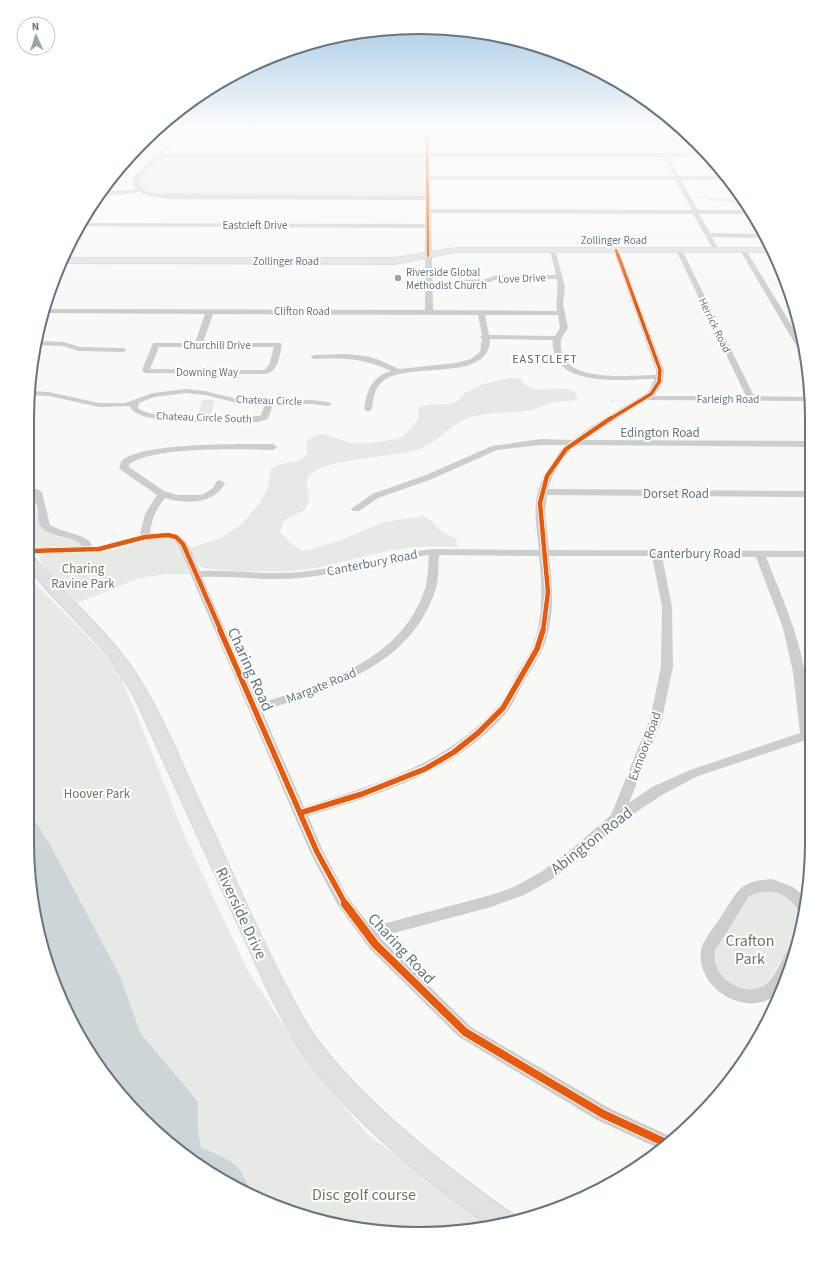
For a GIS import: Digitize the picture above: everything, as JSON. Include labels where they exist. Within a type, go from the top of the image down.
[{"type":"main road","name":"Zollinger Road","points":[[68,261],[395,262],[414,260],[443,251],[456,250],[765,250]]},
{"type":"main road","name":"Riverside Drive","points":[[34,566],[44,580],[100,637],[125,667],[159,729],[231,891],[277,989],[300,1032],[324,1065],[362,1106],[417,1158],[468,1197],[500,1219]]},
{"type":"street","points":[[428,189],[429,312]]},
{"type":"street","points":[[683,189],[716,250]]},
{"type":"street","points":[[108,193],[121,193],[140,190],[156,195],[182,198],[428,198]]},
{"type":"street","points":[[428,211],[744,212]]},
{"type":"street","name":"Eastcleft Drive","points":[[87,225],[428,226]]},
{"type":"street","points":[[708,235],[758,236]]},
{"type":"street","points":[[553,250],[562,287],[559,304],[564,328],[557,338],[556,344],[560,360],[566,367],[578,373],[596,377],[660,377]]},
{"type":"street","points":[[300,814],[362,794],[425,769],[454,752],[478,734],[503,708],[537,649],[542,635],[548,592],[540,512],[542,492],[547,476],[566,449],[574,442],[651,394],[659,382],[660,377],[660,370],[616,250]]},
{"type":"street","name":"Herrick Road","points":[[679,250],[751,399]]},
{"type":"street","points":[[743,250],[798,344]]},
{"type":"street","name":"Love Drive","points":[[462,282],[486,281],[498,277],[559,277]]},
{"type":"street","name":"Clifton Road","points":[[50,311],[560,313]]},
{"type":"street","points":[[198,345],[210,311]]},
{"type":"street","points":[[368,409],[369,393],[371,388],[381,379],[396,372],[414,368],[444,368],[462,366],[476,360],[484,353],[481,312]]},
{"type":"street","points":[[484,337],[557,338]]},
{"type":"street","points":[[41,342],[64,344],[79,349],[122,350]]},
{"type":"street","name":"Churchill Drive","points":[[146,371],[156,345],[278,345],[273,367],[269,371]]},
{"type":"street","points":[[314,357],[346,356],[364,358],[379,362],[396,372]]},
{"type":"street","name":"Downing Way","points":[[146,371],[269,371]]},
{"type":"street","points":[[186,391],[191,375]]},
{"type":"street","points":[[35,389],[47,389],[89,399],[128,399],[135,403]]},
{"type":"street","name":"Chateau Circle","points":[[35,393],[49,394],[88,404],[126,405],[135,403],[142,398],[153,395],[186,391],[205,393],[236,401],[312,402],[328,404]]},
{"type":"street","name":"Farleigh Road","points":[[644,398],[804,399]]},
{"type":"street","name":"Chateau Circle South","points":[[135,403],[134,408],[137,412],[145,415],[174,418],[258,419],[265,417],[270,402]]},
{"type":"street","name":"Edington Road","points":[[356,509],[375,496],[429,477],[495,448],[529,442],[805,444]]},
{"type":"street","points":[[220,483],[219,488],[215,492],[204,497],[188,499],[163,494],[124,468],[126,460],[143,454],[183,449],[273,447]]},
{"type":"street","points":[[37,492],[44,522],[47,527],[54,531],[81,538],[87,543],[88,550]]},
{"type":"street","name":"Dorset Road","points":[[542,492],[805,494]]},
{"type":"street","points":[[145,537],[146,523],[150,509],[163,494]]},
{"type":"street","points":[[34,551],[88,550],[107,548],[145,537],[163,534],[179,539],[183,544],[196,574]]},
{"type":"street","name":"Canterbury Road","points":[[196,574],[272,576],[300,575],[336,569],[393,556],[434,552],[805,554]]},
{"type":"street","name":"Margate Road","points":[[255,710],[337,682],[354,674],[391,648],[410,629],[429,597],[433,578],[434,552]]},
{"type":"street","name":"Exmoor Road","points":[[616,818],[656,719],[667,667],[667,607],[656,553]]},
{"type":"street","points":[[760,554],[788,628],[800,672],[805,712]]},
{"type":"street","name":"Charing Road","points":[[196,574],[317,852],[342,900],[375,944],[465,1032],[603,1114],[662,1141]]},
{"type":"street","name":"Abington Road","points":[[368,934],[491,901],[519,891],[546,876],[571,858],[616,818],[657,791],[694,773],[805,737]]},
{"type":"street","points":[[781,976],[774,987],[761,995],[744,996],[727,990],[714,978],[708,964],[708,950],[744,892],[756,886],[772,885],[788,891],[800,902]]},
{"type":"green space","points":[[139,189],[428,189],[428,198],[160,196]]},
{"type":"green space","points":[[696,196],[735,199],[741,207],[737,206],[733,202],[715,201]]},
{"type":"green space","points":[[511,378],[521,379],[529,387],[535,389],[568,389],[575,392],[578,399],[572,401],[554,402],[531,410],[478,415],[463,420],[429,445],[413,451],[329,465],[310,475],[307,481],[309,501],[305,510],[284,520],[280,531],[287,540],[301,551],[344,539],[384,522],[424,516],[432,521],[442,532],[456,539],[458,547],[407,548],[387,551],[313,568],[289,571],[240,571],[203,568],[199,565],[189,548],[222,538],[243,523],[259,504],[268,487],[271,469],[280,464],[299,461],[307,454],[307,442],[313,436],[323,434],[351,443],[371,443],[398,439],[406,434],[418,419],[418,408],[427,405],[452,403],[475,388],[487,383]]},
{"type":"green space","points":[[202,400],[215,400],[211,414],[198,415]]},
{"type":"green space","points":[[34,500],[39,521],[49,533],[72,539],[83,544],[82,546],[40,547],[34,545]]},
{"type":"green space","name":"Charing Ravine Park","points":[[164,537],[176,542],[190,574],[166,574],[140,578],[78,603],[51,576],[42,564],[39,557],[45,553],[111,551],[149,539]]},
{"type":"green space","name":"Hoover Park","points":[[34,582],[116,666],[186,839],[249,973],[310,1065],[367,1134],[487,1221],[445,1226],[394,1226],[344,1220],[320,1214],[272,1198],[250,1187],[238,1167],[225,1158],[201,1147],[198,1132],[198,1100],[141,1034],[120,976],[51,846],[34,819]]},
{"type":"green space","name":"Crafton Park","points":[[762,888],[787,894],[799,910],[791,944],[767,984],[758,990],[738,989],[720,977],[712,960],[722,935],[747,896]]},
{"type":"shaded area","points":[[34,819],[51,846],[120,976],[141,1034],[198,1101],[198,1132],[201,1147],[225,1158],[238,1167],[250,1187],[205,1162],[165,1131],[130,1096],[99,1056],[86,1034],[63,989],[54,965],[41,917],[35,867]]},
{"type":"cycle path","points":[[427,189],[428,256]]},
{"type":"cycle path","points":[[300,813],[362,794],[425,769],[454,752],[478,733],[503,708],[537,649],[542,635],[548,592],[540,512],[540,503],[547,476],[566,449],[595,428],[651,394],[659,382],[660,370],[616,250]]},
{"type":"cycle path","points":[[34,551],[99,549],[145,537],[168,535],[176,537],[183,544],[317,852],[342,900],[375,944],[465,1032],[603,1114],[662,1141]]},
{"type":"place","name":"Riverside Global Methodist Church","points":[[398,278]]},
{"type":"district","name":"EASTCLEFT","points":[[545,359]]},
{"type":"park label","name":"Disc golf course","points":[[364,1194]]}]
